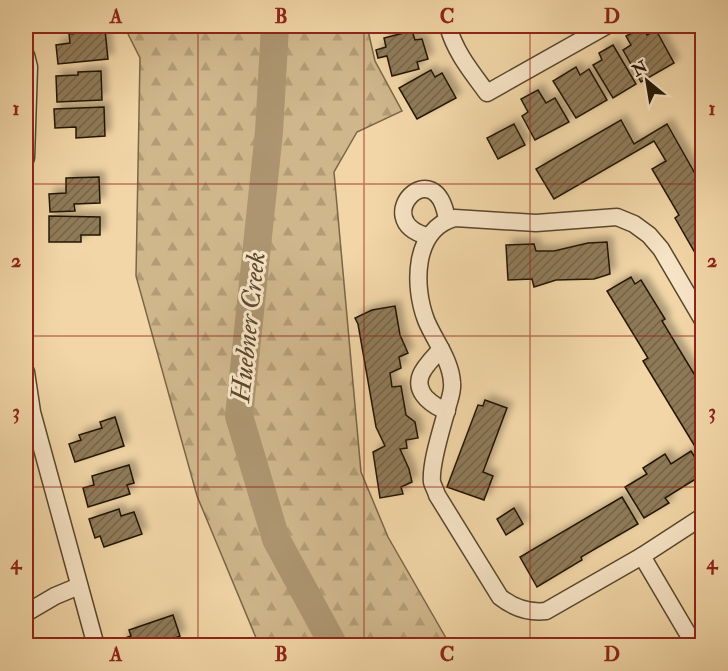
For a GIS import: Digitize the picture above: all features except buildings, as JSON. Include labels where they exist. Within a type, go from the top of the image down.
[{"type":"street","points":[[448,26],[461,58],[488,93],[606,26]]},
{"type":"street","points":[[26,56],[29,67],[26,158]]},
{"type":"street","points":[[427,236],[413,229],[406,221],[403,210],[405,200],[413,193],[420,189],[431,190],[439,196],[445,207],[447,220]]},
{"type":"street","points":[[702,319],[655,242],[634,224],[617,217],[555,223],[455,218],[447,220],[427,236],[422,250],[419,288],[426,319],[441,349],[453,384],[432,482],[437,495],[494,588],[507,602],[528,612],[546,611],[642,556],[702,517]]},
{"type":"street","points":[[441,349],[423,369],[419,381],[420,390],[428,400],[436,407],[447,411]]},
{"type":"street","points":[[26,372],[32,412],[96,645]]},
{"type":"street","points":[[642,556],[695,645]]},
{"type":"street","points":[[26,613],[79,586]]},
{"type":"green space","points":[[124,26],[367,26],[375,61],[402,111],[357,132],[334,172],[361,472],[388,537],[450,645],[259,645],[197,496],[136,276],[140,58]]},
{"type":"waterway","name":"Huebner Creek","points":[[275,26],[269,132],[239,416],[276,539],[334,646]]}]
